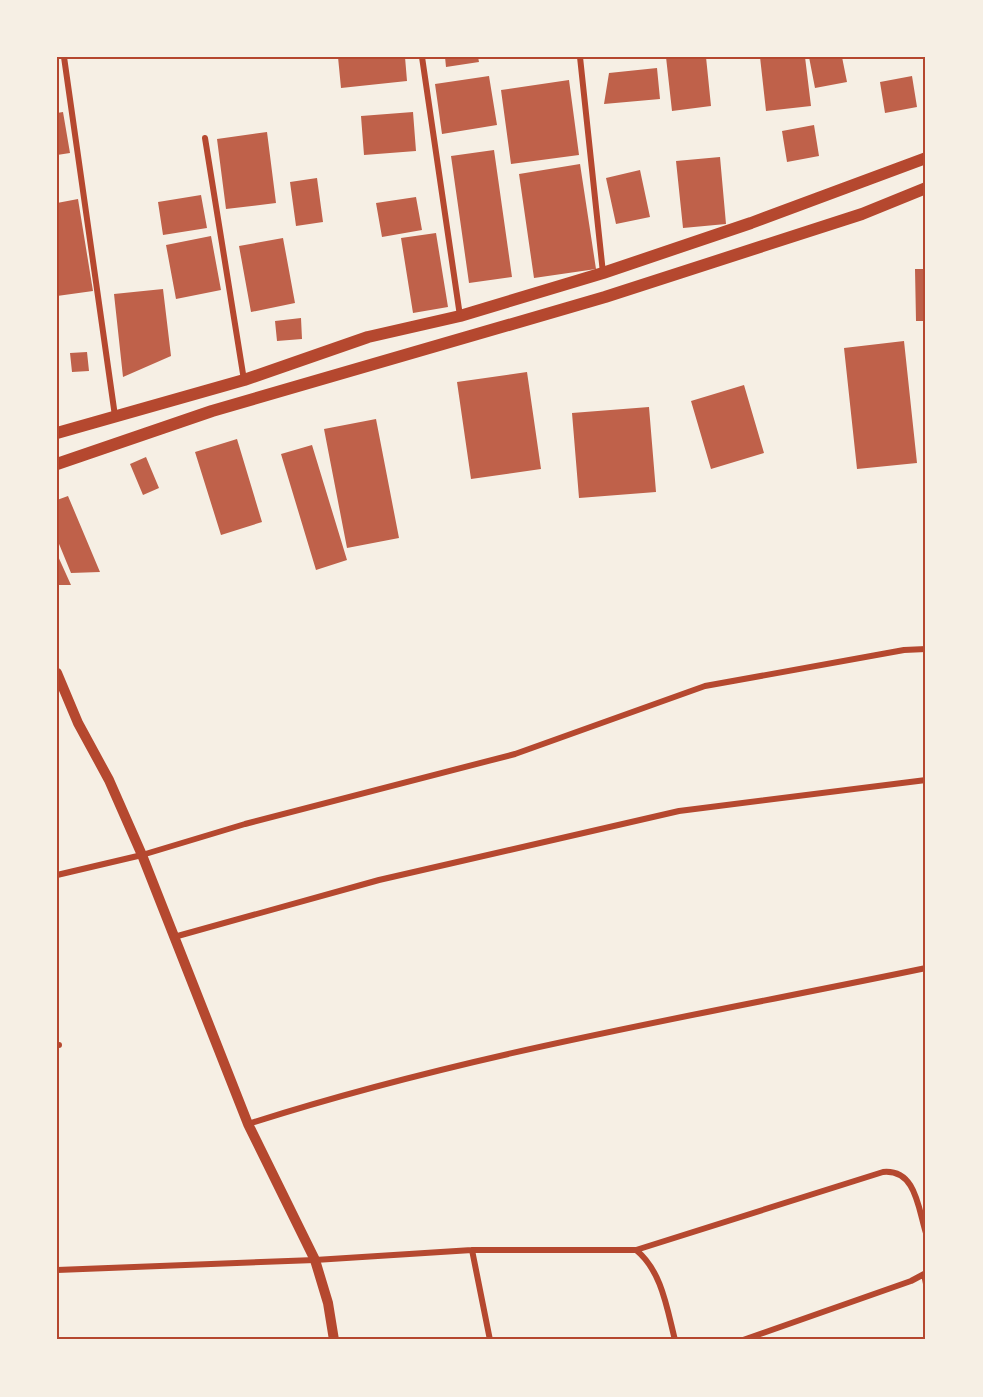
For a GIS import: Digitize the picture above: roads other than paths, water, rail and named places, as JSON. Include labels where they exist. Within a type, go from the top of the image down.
[{"type":"main road","points":[[57,433],[244,380],[368,337],[460,316],[603,273],[751,223],[926,158]]},
{"type":"main road","points":[[57,464],[212,411],[615,294],[862,214],[926,188]]},
{"type":"street","points":[[64,57],[115,416]]},
{"type":"street","points":[[422,57],[460,316]]},
{"type":"street","points":[[580,57],[603,273]]},
{"type":"street","points":[[205,138],[244,380]]},
{"type":"street","points":[[57,875],[142,855],[245,824],[515,754],[711,685],[904,650],[926,649]]},
{"type":"street","points":[[57,674],[142,855],[248,1124],[315,1260],[328,1303],[334,1340]]},
{"type":"street","points":[[174,937],[379,880],[679,812],[926,780]]},
{"type":"street","points":[[248,1124],[466,1063],[926,968]]},
{"type":"street","points":[[57,1270],[315,1260],[472,1250],[636,1250],[883,1172],[893,1171],[905,1176],[911,1185],[926,1233]]},
{"type":"street","points":[[472,1250],[490,1340]]},
{"type":"street","points":[[636,1250],[648,1259],[660,1284],[675,1340]]},
{"type":"street","points":[[743,1340],[925,1273],[926,1284]]}]
